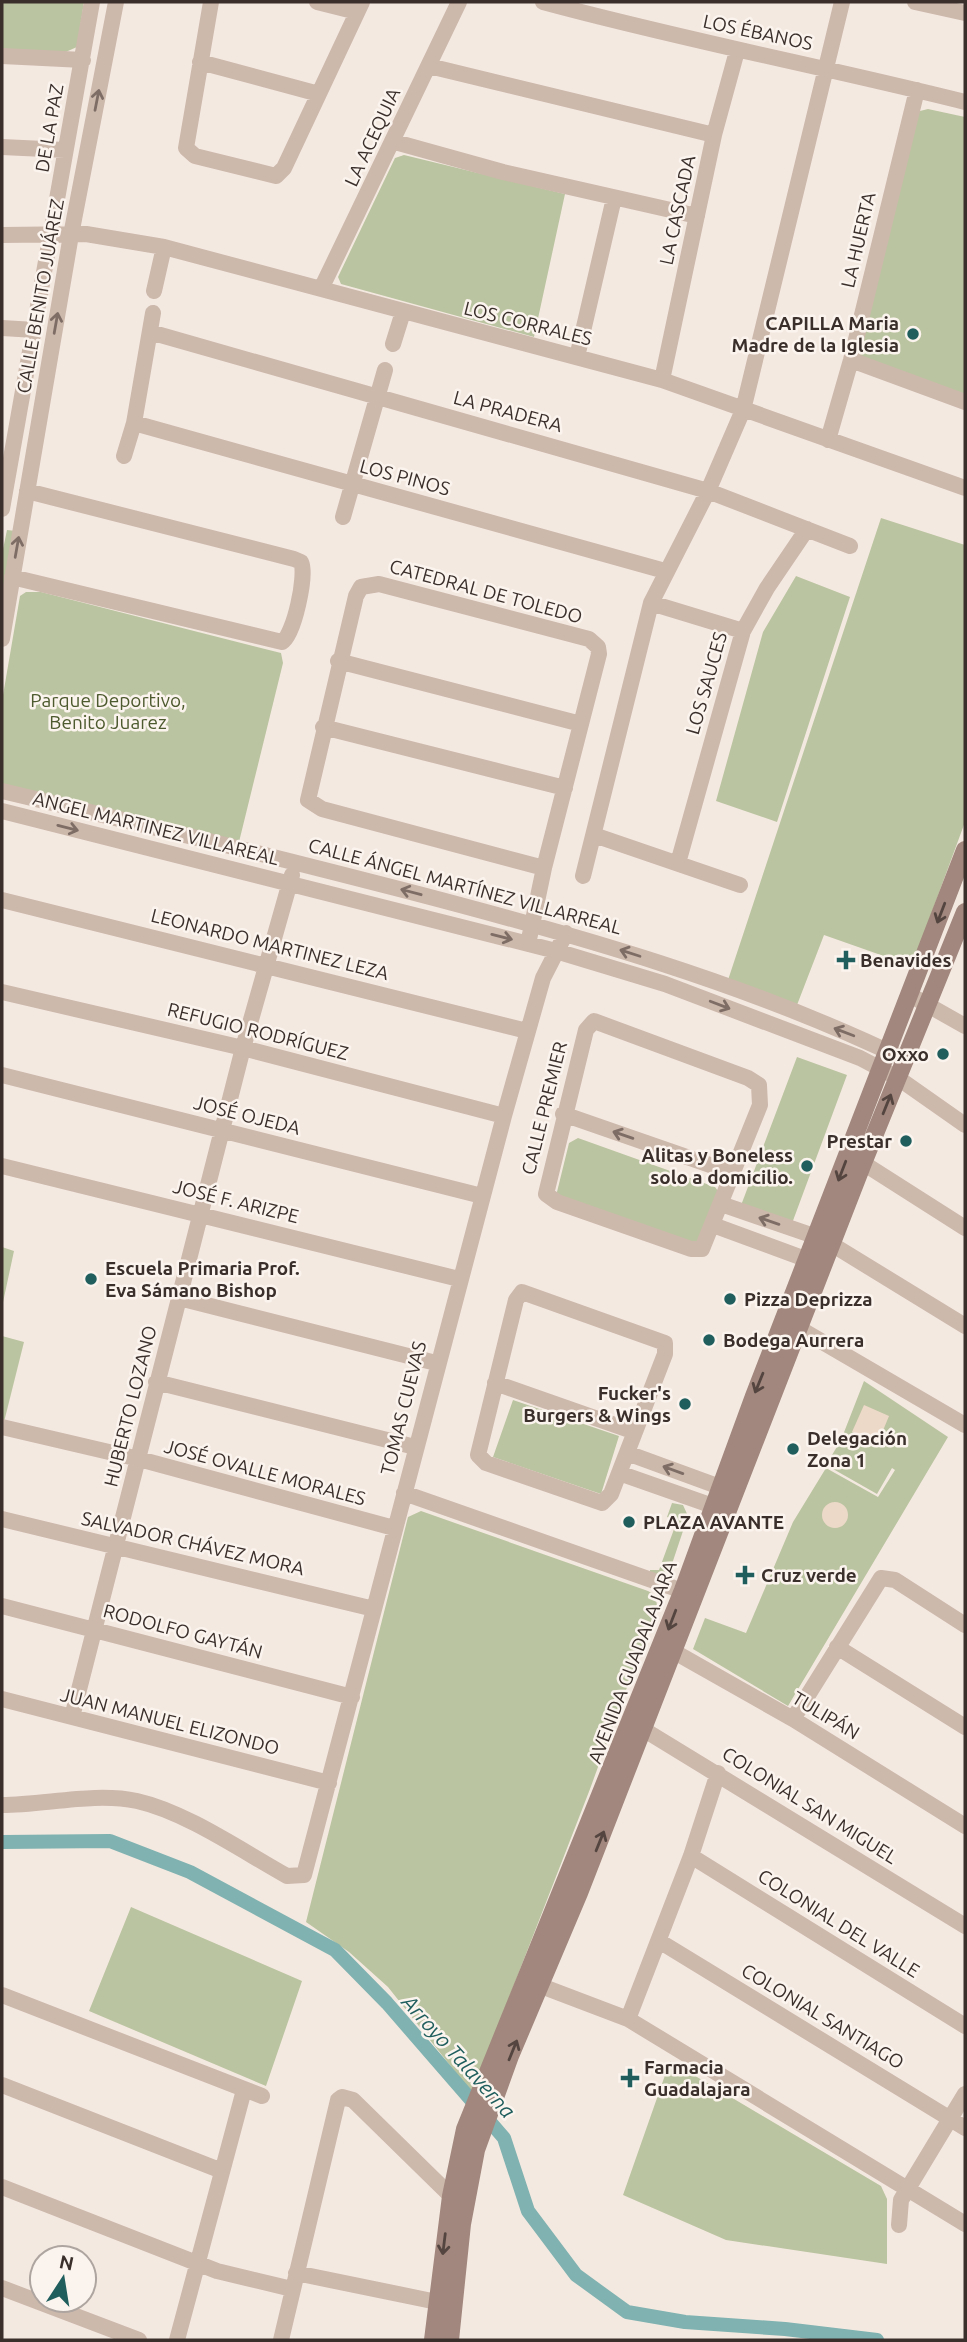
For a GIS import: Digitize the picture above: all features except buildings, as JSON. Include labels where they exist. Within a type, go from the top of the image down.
[{"type":"main road","name":"AVENIDA GUADALAJARA","points":[[450,2340],[462,2224],[476,2150],[533,1982],[690,1593],[729,1481],[825,1241],[881,1069],[965,850]]},
{"type":"main road","name":"AVENIDA GUADALAJARA","points":[[792,1324],[808,1260],[825,1241],[863,1163],[964,921]]},
{"type":"main road","name":"AVENIDA GUADALAJARA","points":[[690,1593],[713,1506],[729,1481]]},
{"type":"main road","name":"AVENIDA GUADALAJARA","points":[[433,2340],[451,2196],[465,2129],[477,2096],[533,1982]]},
{"type":"street","name":"DE LA PAZ","points":[[2,511],[9,421],[35,330],[92,2]]},
{"type":"street","name":"CALLE BENITO JUÁREZ","points":[[2,639],[71,235],[116,2]]},
{"type":"street","points":[[211,2],[186,148],[195,156],[268,176],[280,174],[360,7],[317,2]]},
{"type":"street","name":"LA ACEQUIA","points":[[321,289],[459,2]]},
{"type":"street","name":"LOS ÉBANOS","points":[[543,2],[737,51],[827,67],[965,102]]},
{"type":"street","points":[[583,876],[651,603],[708,491],[743,410],[842,2]]},
{"type":"street","points":[[915,2],[965,13]]},
{"type":"street","name":"LA CASCADA","points":[[662,380],[714,135],[737,51]]},
{"type":"street","points":[[2,56],[83,60]]},
{"type":"street","points":[[200,62],[320,94]]},
{"type":"street","points":[[429,65],[714,135]]},
{"type":"street","name":"LA HUERTA","points":[[828,440],[851,360],[917,90]]},
{"type":"street","points":[[394,142],[614,198],[698,216]]},
{"type":"street","points":[[2,147],[65,150]]},
{"type":"street","points":[[577,356],[614,198]]},
{"type":"street","name":"LOS CORRALES","points":[[2,235],[110,237],[164,247],[662,380],[965,488]]},
{"type":"street","points":[[154,291],[164,247]]},
{"type":"street","points":[[124,456],[134,423],[153,313]]},
{"type":"street","points":[[393,344],[403,313]]},
{"type":"street","points":[[2,328],[35,330]]},
{"type":"street","name":"LA PRADERA","points":[[150,332],[708,491],[850,545]]},
{"type":"street","points":[[851,360],[965,402]]},
{"type":"street","points":[[343,517],[385,370]]},
{"type":"street","name":"LOS PINOS","points":[[134,423],[665,571]]},
{"type":"street","points":[[12,577],[274,642],[282,642],[292,632],[303,567],[294,559],[27,491]]},
{"type":"street","points":[[2,511],[22,516]]},
{"type":"street","name":"LOS SAUCES","points":[[678,863],[743,631],[767,588],[807,529]]},
{"type":"street","name":"CATEDRAL DE TOLEDO","points":[[544,868],[312,806],[307,800],[338,661],[356,596],[362,587],[369,583],[595,642],[599,654],[581,724]]},
{"type":"street","points":[[651,603],[743,631]]},
{"type":"street","points":[[338,661],[581,724],[544,868],[528,944]]},
{"type":"street","points":[[323,727],[565,788]]},
{"type":"street","name":"CALLE ÁNGEL MARTÍNEZ VILLARREAL","points":[[2,791],[295,862],[566,933],[669,965],[906,1060]]},
{"type":"street","name":"ANGEL MARTINEZ VILLAREAL","points":[[2,811],[556,951],[665,984],[860,1058],[898,1078],[919,1096],[965,1125]]},
{"type":"street","points":[[594,835],[740,885]]},
{"type":"street","name":"HUBERTO LOZANO","points":[[72,1717],[243,1048],[295,862]]},
{"type":"street","name":"LEONARDO MARTINEZ LEZA","points":[[2,900],[527,1031]]},
{"type":"street","name":"TOMAS CUEVAS","points":[[2,1805],[108,1799],[135,1801],[173,1815],[287,1876],[300,1877],[307,1870],[436,1363],[527,1031],[544,978],[566,933]]},
{"type":"street","name":"REFUGIO RODRÍGUEZ","points":[[2,992],[243,1048],[504,1115]]},
{"type":"street","points":[[910,995],[965,1026]]},
{"type":"street","name":"CALLE PREMIER","points":[[594,1021],[748,1078],[759,1085],[760,1104],[733,1173],[702,1249],[691,1250],[549,1199],[546,1188],[564,1114],[586,1030],[594,1021]]},
{"type":"street","name":"JOSÉ OJEDA","points":[[2,1075],[482,1196]]},
{"type":"street","points":[[564,1114],[733,1173]]},
{"type":"street","points":[[863,1163],[965,1228]]},
{"type":"street","name":"JOSÉ F. ARIZPE","points":[[2,1166],[459,1279]]},
{"type":"street","points":[[721,1205],[825,1241],[965,1326]]},
{"type":"street","points":[[713,1225],[808,1260]]},
{"type":"street","points":[[527,1292],[665,1343],[665,1354],[635,1432],[611,1494],[602,1503],[481,1461],[479,1448],[518,1295],[527,1292]]},
{"type":"street","points":[[179,1298],[436,1363]]},
{"type":"street","points":[[792,1324],[963,1418]]},
{"type":"street","points":[[156,1382],[415,1447]]},
{"type":"street","points":[[495,1383],[635,1432]]},
{"type":"street","name":"JOSÉ OVALLE MORALES","points":[[2,1427],[139,1459],[394,1528]]},
{"type":"street","points":[[627,1453],[729,1481]]},
{"type":"street","points":[[619,1473],[713,1506]]},
{"type":"street","points":[[404,1493],[690,1593]]},
{"type":"street","name":"SALVADOR CHÁVEZ MORA","points":[[2,1519],[374,1609]]},
{"type":"street","points":[[793,1719],[875,1583],[886,1577],[895,1580],[965,1624]]},
{"type":"street","name":"RODOLFO GAYTÁN","points":[[2,1606],[352,1696]]},
{"type":"street","points":[[837,1647],[965,1727]]},
{"type":"street","name":"TULIPÁN","points":[[668,1648],[793,1719],[965,1826]]},
{"type":"street","name":"JUAN MANUEL ELIZONDO","points":[[2,1699],[329,1783]]},
{"type":"street","name":"COLONIAL SAN MIGUEL","points":[[637,1725],[965,1926]]},
{"type":"street","points":[[628,2019],[691,1856],[718,1773]]},
{"type":"street","name":"COLONIAL DEL VALLE","points":[[691,1856],[965,2026]]},
{"type":"street","name":"COLONIAL SANTIAGO","points":[[659,1941],[965,2128]]},
{"type":"street","points":[[533,1982],[628,2019],[965,2224]]},
{"type":"street","points":[[2,1995],[262,2096]]},
{"type":"street","points":[[2,2085],[222,2171]]},
{"type":"street","points":[[177,2340],[244,2090]]},
{"type":"street","points":[[900,2225],[901,2200],[965,2094]]},
{"type":"street","points":[[282,2340],[335,2105],[342,2097],[353,2100],[451,2196]]},
{"type":"street","points":[[2,2187],[197,2263],[294,2281],[437,2302]]},
{"type":"street","points":[[2,2288],[139,2340]]},
{"type":"green space","points":[[2,2],[84,2],[77,47],[61,54],[2,49]]},
{"type":"green space","points":[[928,109],[965,117],[965,399],[860,359],[860,349],[916,112]]},
{"type":"green space","points":[[404,155],[565,194],[534,337],[341,284],[338,277],[395,158]]},
{"type":"green space","points":[[881,518],[965,545],[965,822],[912,966],[824,935],[797,1005],[728,980]]},
{"type":"green space","points":[[7,530],[16,531],[2,623],[2,554]]},
{"type":"green space","points":[[796,576],[850,597],[777,822],[716,801],[763,632]]},
{"type":"green space","name":"Parque Deportivo, Benito Juarez","points":[[26,592],[41,592],[281,653],[283,663],[239,842],[2,788],[2,701],[20,596]]},
{"type":"green space","points":[[797,1057],[847,1075],[791,1226],[740,1208]]},
{"type":"green space","points":[[578,1138],[715,1187],[718,1191],[702,1245],[556,1196],[569,1143]]},
{"type":"green space","points":[[2,1247],[14,1251],[2,1307]]},
{"type":"green space","points":[[2,1336],[24,1342],[4,1422],[2,1422]]},
{"type":"green space","points":[[864,1381],[948,1437],[788,1706],[693,1649],[705,1618],[746,1633],[793,1522],[826,1468],[878,1497],[895,1470],[892,1468],[877,1494],[826,1465],[841,1440]]},
{"type":"green space","points":[[513,1400],[619,1436],[601,1494],[493,1457]]},
{"type":"green space","points":[[672,1503],[683,1505],[688,1516],[669,1573],[662,1578],[650,1576],[650,1570],[659,1570],[677,1521],[667,1517]]},
{"type":"green space","points":[[421,1511],[648,1591],[655,1595],[657,1605],[590,1789],[472,2093],[388,1987],[349,1952],[306,1922],[408,1517]]},
{"type":"green space","points":[[131,1907],[302,1981],[266,2086],[89,2011]]},
{"type":"green space","points":[[670,2061],[881,2186],[887,2199],[887,2264],[726,2240],[623,2195]]},
{"type":"shaded area","points":[[864,1405],[889,1416],[877,1445],[852,1432]]},
{"type":"shaded area","points":[[835,1502],[844,1506],[848,1515],[844,1524],[835,1528],[826,1524],[822,1515],[826,1506]]},
{"type":"waterway","name":"Arroyo Talaverna","points":[[2,1842],[110,1841],[190,1872],[335,1950],[387,2003],[504,2138],[528,2211],[576,2275],[627,2312],[685,2322],[785,2329],[877,2340]]},
{"type":"place","name":"CAPILLA Maria Madre de la Iglesia","points":[[913,334]]},
{"type":"place","name":"Benavides","points":[[846,960]]},
{"type":"place","name":"Oxxo","points":[[943,1054]]},
{"type":"place","name":"Prestar","points":[[906,1141]]},
{"type":"place","name":"Alitas y Boneless solo a domicilio.","points":[[807,1166]]},
{"type":"place","name":"Escuela Primaria Prof. Eva Sámano Bishop","points":[[91,1279]]},
{"type":"place","name":"Pizza Deprizza","points":[[730,1299]]},
{"type":"place","name":"Bodega Aurrera","points":[[709,1340]]},
{"type":"place","name":"Fucker's Burgers & Wings","points":[[685,1404]]},
{"type":"place","name":"Delegación Zona 1","points":[[793,1449]]},
{"type":"place","name":"PLAZA AVANTE","points":[[629,1522]]},
{"type":"place","name":"Cruz verde","points":[[745,1575]]},
{"type":"place","name":"Farmacia Guadalajara","points":[[630,2078]]}]
